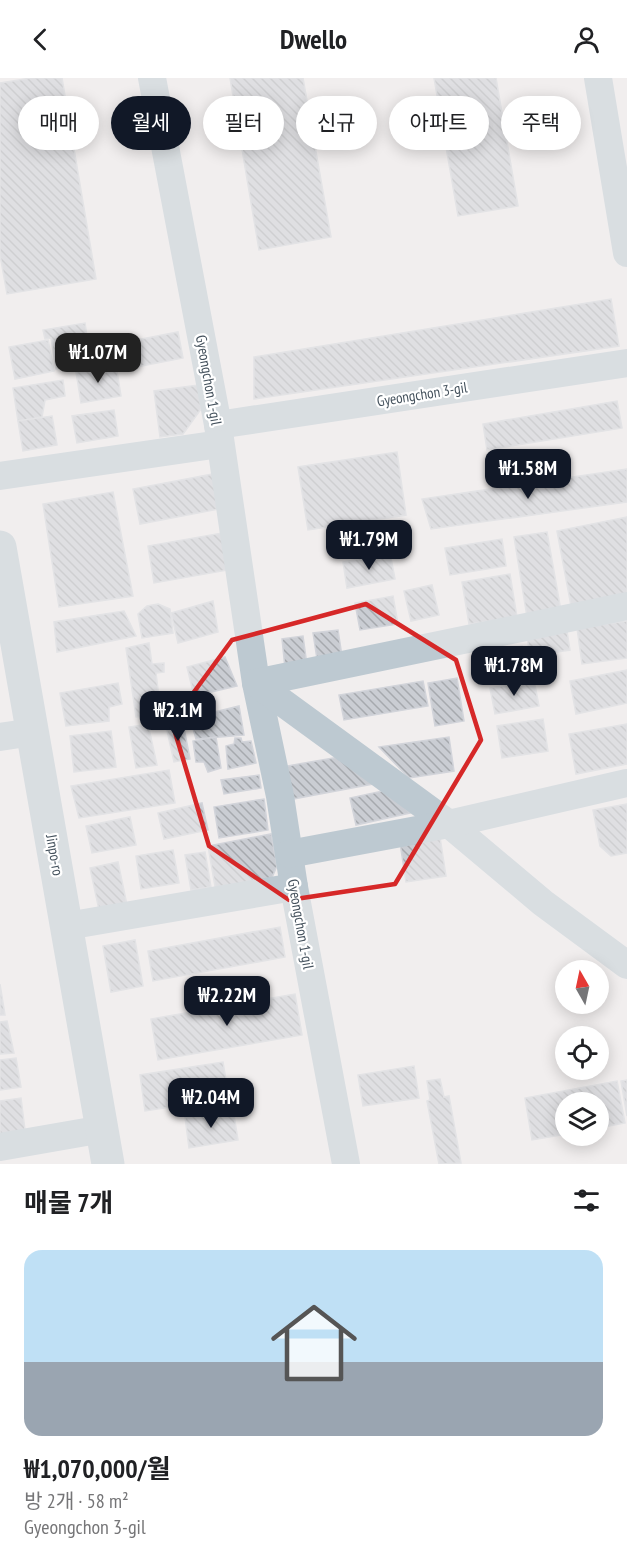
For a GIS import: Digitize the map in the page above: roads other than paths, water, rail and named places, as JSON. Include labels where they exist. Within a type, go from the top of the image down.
[{"type":"street","name":"Gyeongchon 1-gil","points":[[152,78],[219,434],[256,683],[280,796],[294,887],[346,1164]]},
{"type":"street","points":[[598,78],[627,253]]},
{"type":"street","name":"Gyeongchon 3-gil","points":[[0,476],[219,434],[627,363]]},
{"type":"street","name":"Jinpo-ro","points":[[0,547],[104,1130],[108,1164]]},
{"type":"street","points":[[256,683],[627,606]]},
{"type":"street","points":[[256,683],[449,824],[543,903],[627,965]]},
{"type":"street","points":[[0,737],[33,732]]},
{"type":"street","points":[[289,854],[449,824],[627,783]]},
{"type":"street","points":[[67,926],[294,887]]},
{"type":"street","points":[[0,1147],[104,1130]]}]
